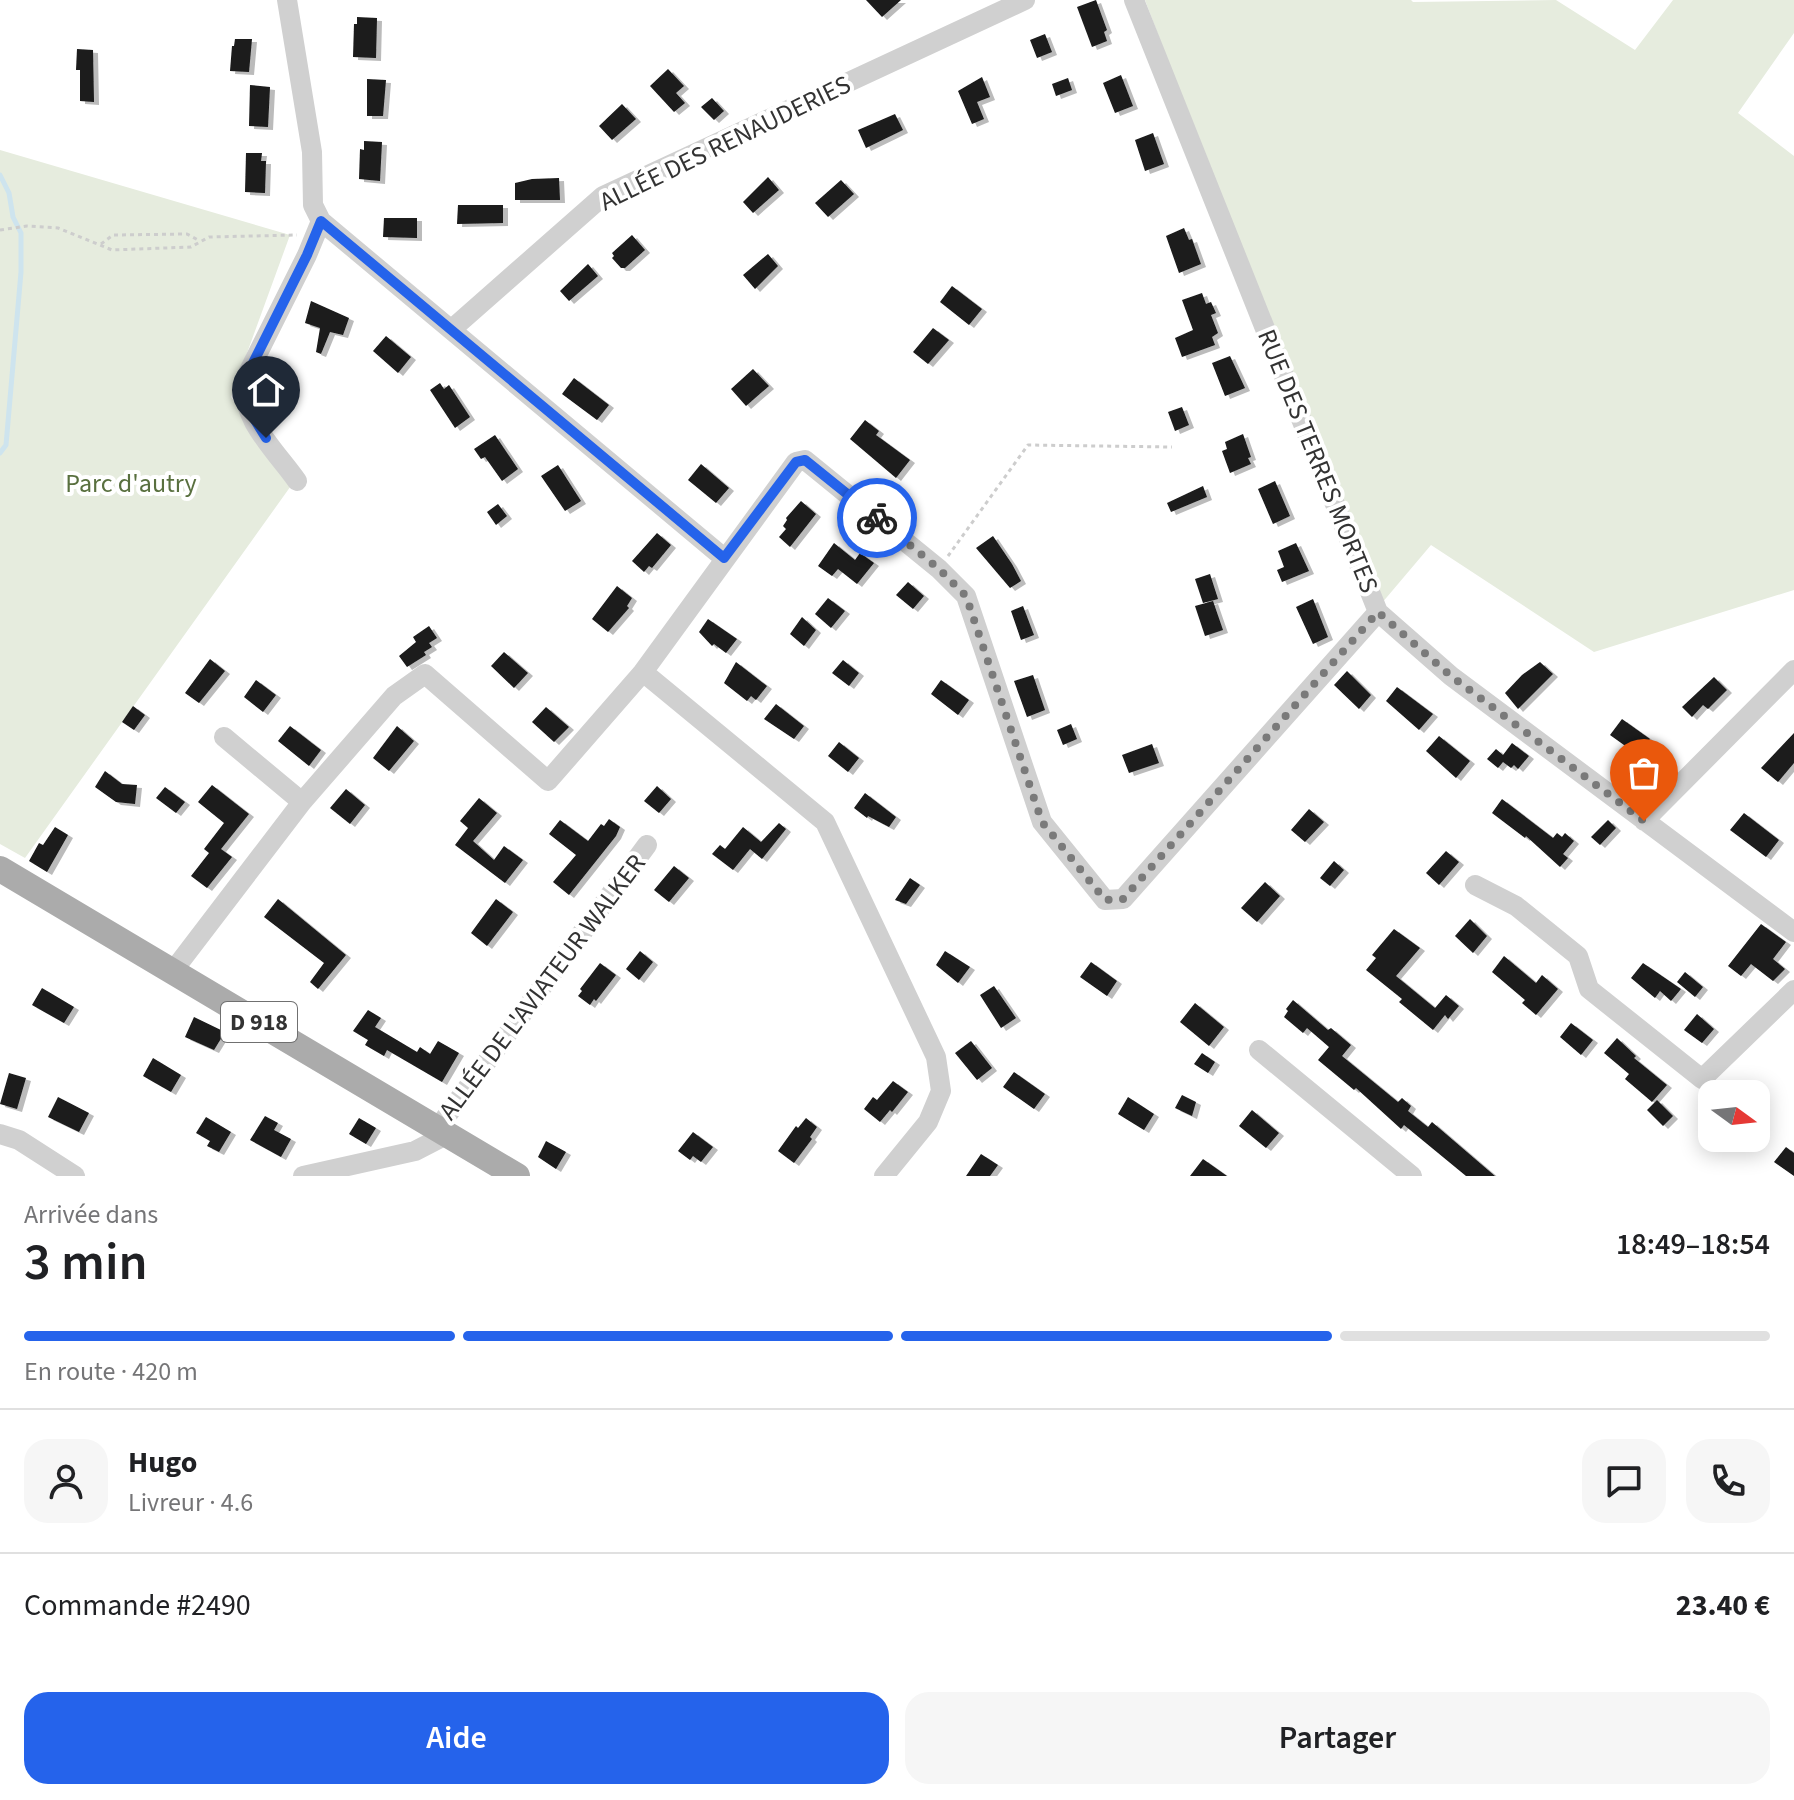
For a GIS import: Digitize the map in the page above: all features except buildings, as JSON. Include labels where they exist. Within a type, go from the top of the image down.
[{"type":"main road","name":"D 918","points":[[0,869],[517,1176]]},
{"type":"street","points":[[287,0],[312,152],[313,205],[321,221],[724,558]]},
{"type":"street","name":"ALLÉE DES RENAUDERIES","points":[[452,329],[603,196],[1025,0]]},
{"type":"street","name":"RUE DES TERRES MORTES","points":[[1134,0],[1378,612],[1451,676],[1794,932]]},
{"type":"street","points":[[297,481],[251,417],[244,402],[245,379],[321,221]]},
{"type":"street","points":[[173,971],[302,802],[394,696],[425,674],[548,781],[643,672],[796,462],[805,460],[939,569],[966,596],[1042,822],[1105,900],[1123,899],[1378,612]]},
{"type":"street","points":[[1644,821],[1794,670]]},
{"type":"street","points":[[643,672],[825,822],[936,1057],[941,1091],[928,1122],[884,1176]]},
{"type":"street","points":[[224,737],[302,802]]},
{"type":"street","name":"ALLÉE DE L'AVIATEUR WALKER","points":[[442,1132],[647,845]]},
{"type":"street","points":[[1475,885],[1516,906],[1578,956],[1589,989],[1702,1079],[1794,990]]},
{"type":"street","points":[[1259,1050],[1412,1176]]},
{"type":"street","points":[[303,1176],[415,1151],[442,1132]]},
{"type":"street","points":[[0,1134],[19,1140],[75,1176]]},
{"type":"path","points":[[2,228],[58,228],[112,250],[191,247],[209,237],[300,235],[321,221]]},
{"type":"path","points":[[99,245],[113,235],[187,234],[200,241]]},
{"type":"path","points":[[939,569],[1028,445],[1172,447]]},
{"type":"green space","points":[[1145,0],[1556,0],[1635,50],[1673,0],[1794,0],[1794,33],[1738,113],[1794,156],[1794,590],[1594,652],[1431,545],[1376,610]]},
{"type":"green space","name":"Parc d'autry","points":[[0,150],[290,235],[231,397],[293,483],[25,858],[0,844]]},
{"type":"waterway","points":[[0,175],[21,233],[21,272],[6,445],[0,453]]},
{"type":"way so far","points":[[877,518],[939,569],[966,596],[1042,822],[1105,900],[1123,899],[1378,612],[1451,676],[1644,821]]},
{"type":"route","points":[[266,438],[244,402],[245,379],[321,221],[724,558],[796,462],[805,460],[877,518]]}]
